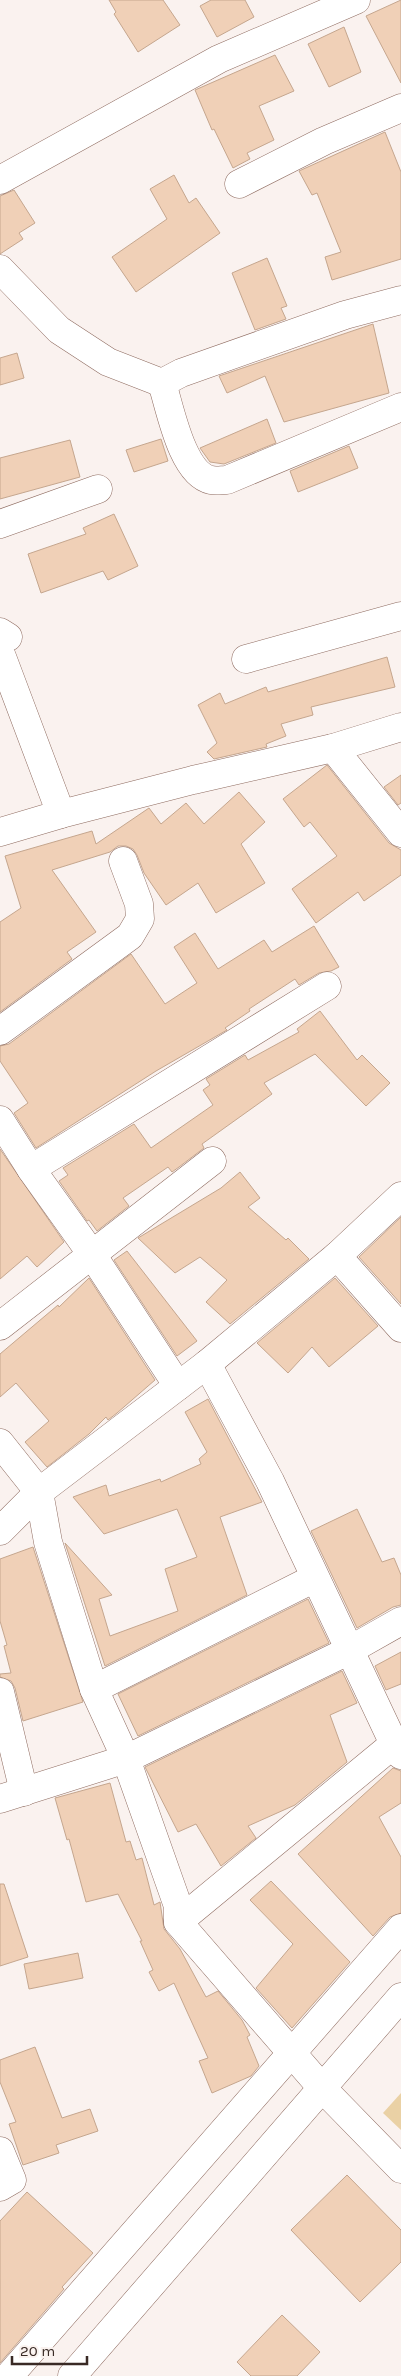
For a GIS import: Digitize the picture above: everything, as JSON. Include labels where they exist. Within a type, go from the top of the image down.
[{"type":"street","points":[[0,180],[219,59],[356,0]]},
{"type":"street","points":[[239,184],[324,141],[401,108]]},
{"type":"street","points":[[0,269],[58,330],[108,362],[162,383],[181,373],[345,315],[401,300]]},
{"type":"street","points":[[162,383],[185,456],[193,469],[210,480],[227,480],[401,407]]},
{"type":"street","points":[[0,524],[98,489]]},
{"type":"street","points":[[246,659],[401,616]]},
{"type":"street","points":[[3,642],[61,814]]},
{"type":"street","points":[[0,832],[61,814],[193,780],[333,748],[401,727]]},
{"type":"street","points":[[333,748],[401,833]]},
{"type":"street","points":[[0,1031],[130,936],[140,919],[139,904],[122,861]]},
{"type":"street","points":[[31,1170],[327,986]]},
{"type":"street","points":[[0,1120],[31,1170],[91,1253],[178,1386]]},
{"type":"street","points":[[0,1326],[91,1253],[212,1162]]},
{"type":"street","points":[[0,1530],[39,1492],[207,1364],[337,1256],[401,1196]]},
{"type":"street","points":[[337,1256],[401,1328]]},
{"type":"street","points":[[178,1922],[397,1749],[348,1651],[270,1481],[207,1364]]},
{"type":"street","points":[[0,1443],[39,1492],[48,1542],[94,1689],[126,1760],[178,1906],[178,1922],[322,2089],[401,2169]]},
{"type":"street","points":[[94,1689],[315,1578]]},
{"type":"street","points":[[0,1692],[12,1795],[126,1760],[348,1651],[401,1621]]},
{"type":"street","points":[[9,2376],[401,1928]]},
{"type":"street","points":[[72,2376],[401,1997]]},
{"type":"street","points":[[0,2151],[12,2180],[0,2187]]},
{"type":"shaded area","points":[[401,2093],[401,2130],[383,2113]]},
{"type":"building","points":[[109,0],[163,0],[180,25],[138,52],[114,14],[116,12]]},
{"type":"building","points":[[211,0],[245,0],[254,17],[217,37],[200,6]]},
{"type":"building","points":[[401,0],[401,83],[366,16]]},
{"type":"building","points":[[344,27],[361,72],[329,87],[308,44]]},
{"type":"building","points":[[275,55],[294,91],[259,106],[274,140],[247,153],[250,159],[233,168],[214,129],[212,130],[195,90]]},
{"type":"building","points":[[385,132],[401,172],[401,259],[332,280],[325,257],[341,252],[317,193],[312,195],[299,171]]},
{"type":"building","points":[[174,175],[189,203],[196,198],[220,233],[136,292],[112,257],[167,219],[150,189]]},
{"type":"building","points":[[14,190],[35,223],[19,233],[23,239],[0,254],[0,196]]},
{"type":"building","points":[[267,258],[287,306],[281,308],[286,319],[255,330],[232,273]]},
{"type":"building","points":[[373,324],[389,393],[284,422],[265,376],[227,393],[219,376]]},
{"type":"building","points":[[17,353],[24,378],[0,385],[0,358]]},
{"type":"building","points":[[267,419],[276,443],[224,464],[210,462],[200,448]]},
{"type":"building","points":[[161,439],[168,461],[134,472],[126,450]]},
{"type":"building","points":[[70,440],[80,477],[0,499],[0,458]]},
{"type":"building","points":[[349,446],[358,468],[298,492],[290,471]]},
{"type":"building","points":[[114,514],[138,566],[108,580],[103,571],[41,593],[28,554],[86,534],[83,528]]},
{"type":"building","points":[[387,657],[395,687],[311,707],[313,715],[281,724],[286,736],[266,744],[267,747],[214,759],[207,752],[217,743],[198,705],[220,693],[225,704],[266,687],[268,692]]},
{"type":"building","points":[[327,765],[389,843],[401,850],[401,875],[364,901],[358,892],[316,923],[292,889],[337,856],[310,822],[304,827],[283,799]]},
{"type":"building","points":[[401,775],[401,803],[398,805],[384,787]]},
{"type":"building","points":[[239,792],[265,822],[241,844],[265,883],[216,913],[198,883],[166,905],[144,873],[133,849],[126,846],[118,846],[110,852],[52,870],[96,932],[67,952],[72,959],[0,1012],[0,922],[21,908],[5,856],[92,831],[96,844],[149,808],[161,824],[186,803],[204,824]]},
{"type":"building","points":[[314,926],[339,967],[331,971],[319,973],[299,985],[295,979],[249,1009],[250,1011],[225,1028],[227,1030],[156,1071],[36,1148],[14,1113],[28,1103],[0,1061],[0,1046],[9,1044],[131,954],[165,1004],[197,983],[174,947],[195,933],[218,969],[264,940],[272,952]]},
{"type":"building","points":[[320,1011],[357,1060],[362,1055],[390,1083],[366,1106],[315,1054],[264,1083],[272,1094],[202,1144],[204,1148],[172,1172],[168,1167],[123,1198],[129,1206],[97,1231],[89,1220],[87,1221],[59,1181],[68,1175],[63,1168],[134,1124],[151,1148],[213,1105],[203,1090],[210,1085],[206,1079],[245,1055],[248,1060],[299,1032],[297,1029]]},
{"type":"building","points":[[0,1149],[64,1242],[37,1267],[27,1256],[0,1279]]},
{"type":"building","points":[[240,1172],[260,1198],[248,1207],[286,1240],[288,1238],[309,1259],[230,1324],[206,1302],[227,1280],[200,1257],[175,1273],[138,1238],[221,1188]]},
{"type":"building","points":[[401,1217],[401,1304],[359,1257]]},
{"type":"building","points":[[127,1251],[197,1341],[177,1356],[114,1260]]},
{"type":"building","points":[[89,1278],[155,1380],[108,1420],[106,1417],[89,1434],[47,1467],[25,1442],[49,1421],[16,1383],[0,1397],[0,1354],[58,1305],[59,1307]]},
{"type":"building","points":[[335,1278],[378,1326],[329,1367],[312,1347],[288,1373],[257,1343]]},
{"type":"building","points":[[208,1399],[262,1502],[220,1517],[247,1595],[105,1666],[65,1543],[112,1595],[99,1599],[110,1636],[178,1611],[165,1569],[197,1557],[177,1509],[104,1534],[73,1497],[106,1485],[109,1496],[160,1479],[161,1482],[201,1464],[199,1459],[207,1452],[185,1412]]},
{"type":"building","points":[[357,1509],[382,1562],[394,1558],[401,1575],[401,1605],[393,1607],[357,1628],[311,1531]]},
{"type":"building","points":[[33,1547],[83,1702],[23,1721],[15,1688],[11,1681],[0,1677],[0,1674],[11,1673],[4,1646],[7,1645],[0,1621],[0,1559]]},
{"type":"building","points":[[308,1599],[329,1643],[138,1736],[118,1694]]},
{"type":"building","points":[[401,1652],[401,1684],[386,1690],[375,1666]]},
{"type":"building","points":[[342,1671],[357,1703],[330,1715],[347,1762],[295,1805],[248,1826],[256,1838],[221,1866],[196,1824],[178,1832],[145,1767]]},
{"type":"building","points":[[393,1768],[401,1771],[401,1803],[379,1817],[401,1857],[401,1913],[390,1917],[373,1936],[298,1854]]},
{"type":"building","points":[[110,1783],[126,1842],[130,1841],[136,1860],[142,1858],[154,1905],[160,1902],[164,1929],[180,1949],[206,1997],[218,1991],[242,2020],[250,2035],[247,2037],[259,2066],[251,2076],[212,2093],[199,2061],[208,2058],[174,1983],[159,1991],[149,1972],[153,1970],[140,1941],[142,1941],[118,1894],[86,1902],[69,1839],[67,1840],[55,1798]]},
{"type":"building","points":[[271,1881],[350,1962],[292,2028],[256,1988],[293,1944],[250,1900]]},
{"type":"building","points":[[0,1884],[4,1884],[28,1957],[0,1966]]},
{"type":"building","points":[[78,1953],[83,1978],[29,1989],[24,1964]]},
{"type":"building","points":[[35,2047],[62,2118],[90,2109],[98,2131],[56,2145],[59,2153],[23,2165],[9,2124],[16,2122],[0,2082],[0,2060]]},
{"type":"building","points":[[347,2175],[401,2230],[401,2262],[360,2302],[291,2230]]},
{"type":"building","points":[[27,2192],[93,2253],[62,2287],[64,2289],[0,2363],[0,2221]]},
{"type":"building","points":[[282,2315],[320,2352],[297,2376],[251,2376],[237,2362]]}]
